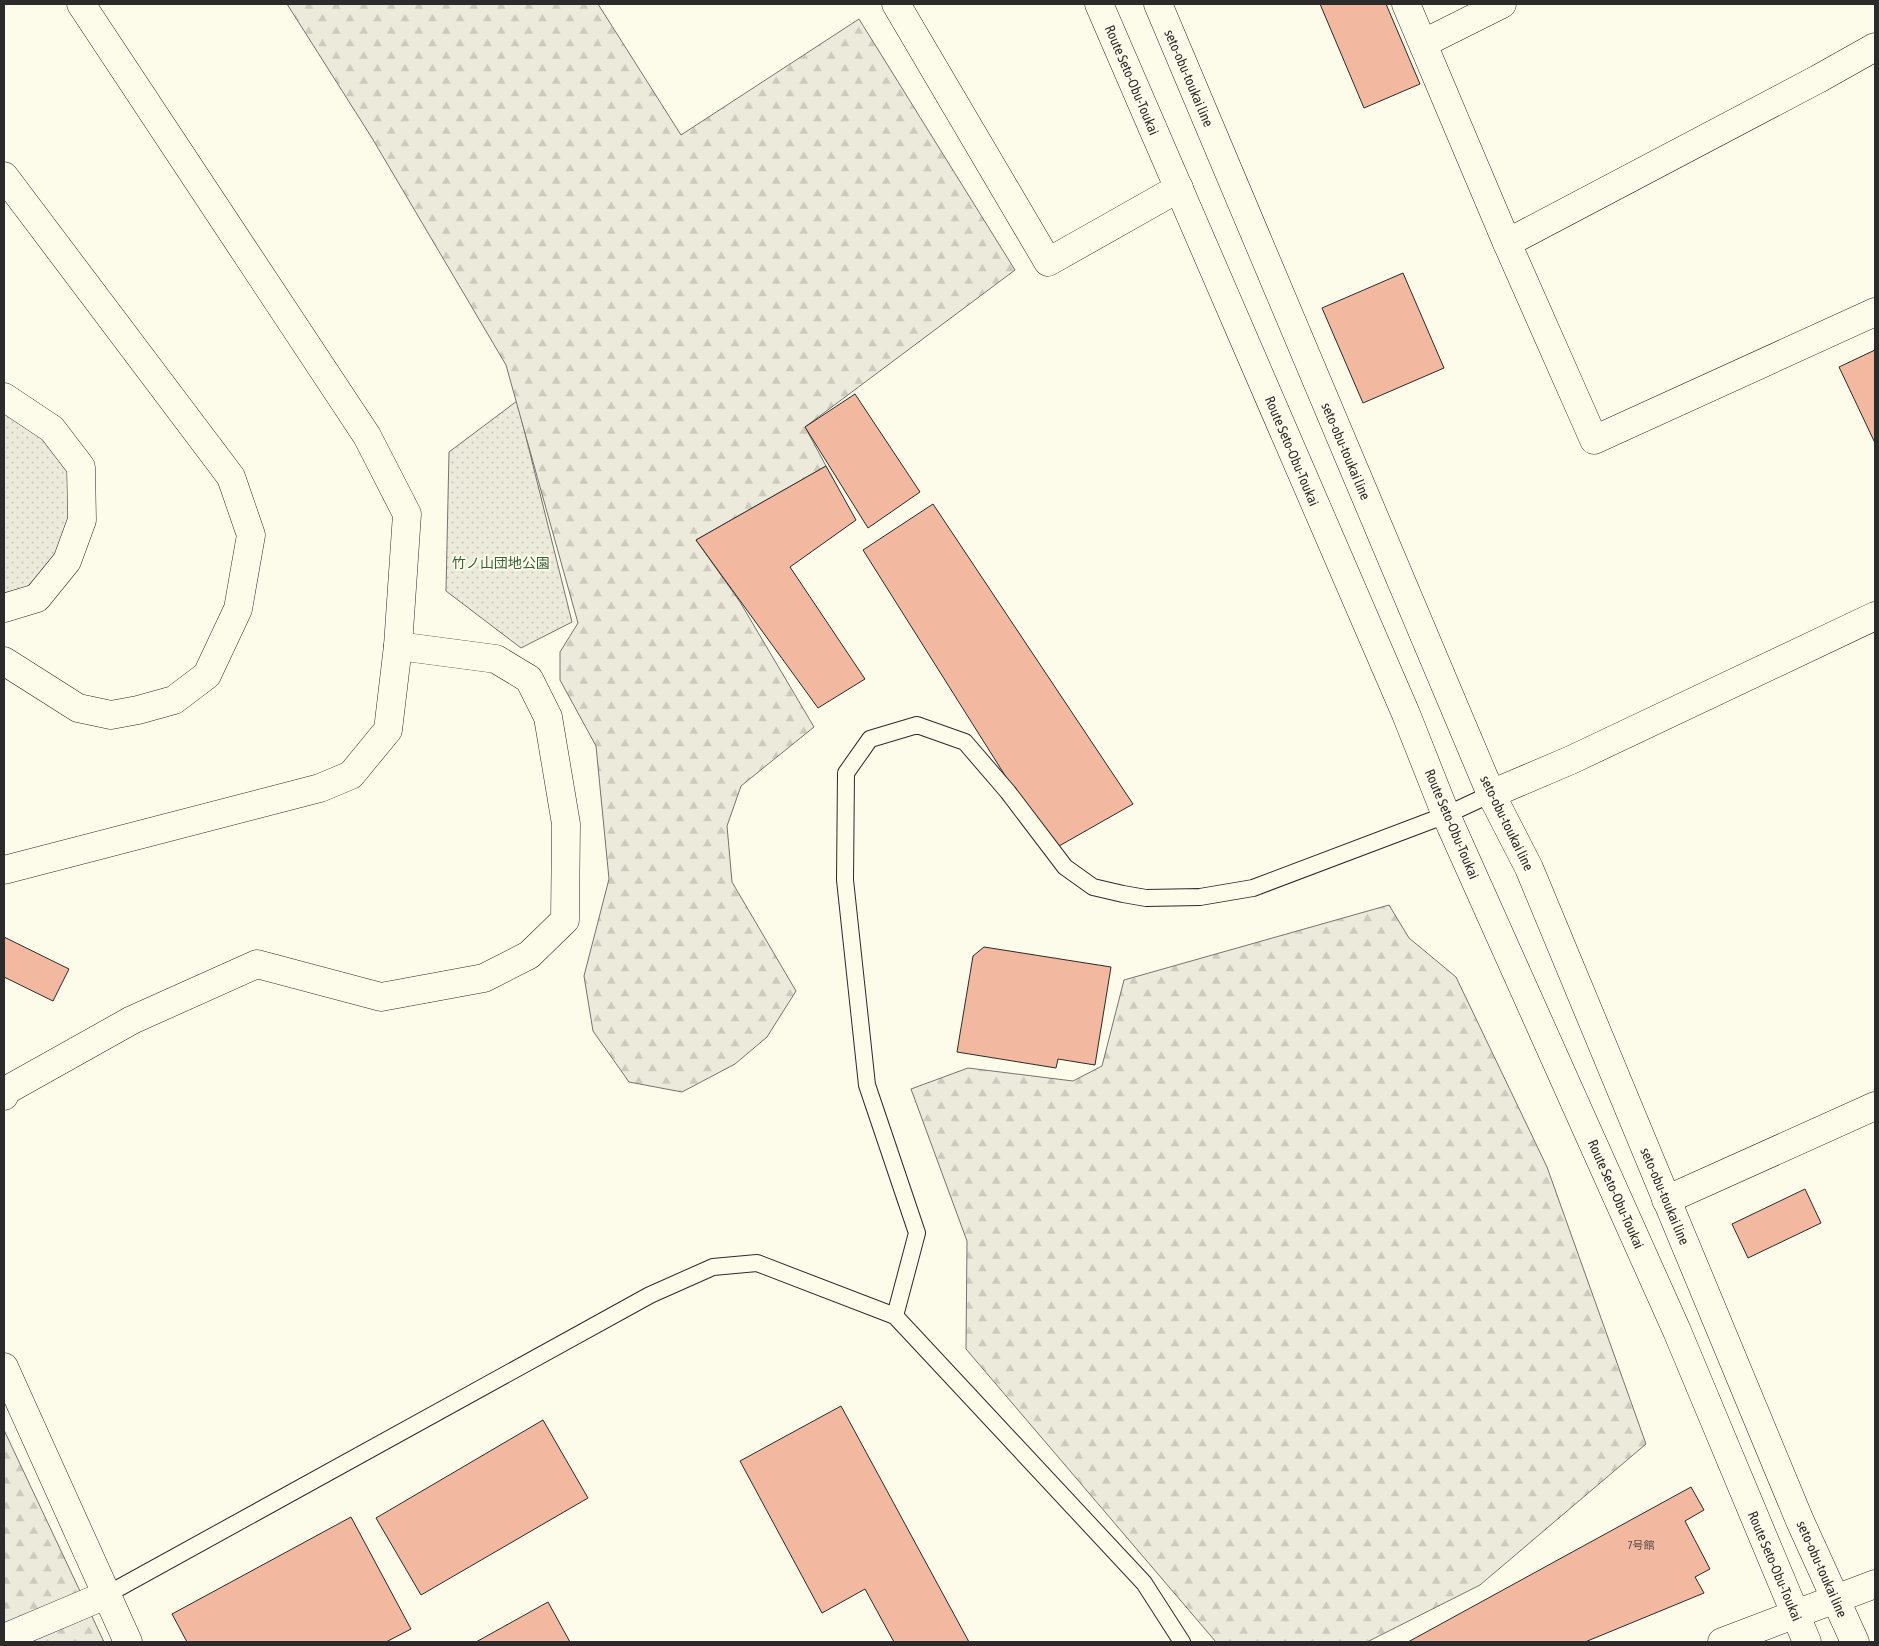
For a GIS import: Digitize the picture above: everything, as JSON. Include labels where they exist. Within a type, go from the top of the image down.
[{"type":"street","points":[[4,870],[320,788],[351,775],[388,730],[398,646],[407,514],[367,436],[81,4]]},
{"type":"street","points":[[896,4],[1048,262],[1179,188]]},
{"type":"street","name":"Route Seto-Obu-Toukai","points":[[1099,4],[1406,714],[1446,815],[1677,1331],[1807,1642]]},
{"type":"street","name":"seto-obu-toukai line","points":[[1158,4],[1492,794],[1529,868],[1800,1521],[1855,1642]]},
{"type":"street","points":[[1406,4],[1507,243],[1594,440],[1875,312]]},
{"type":"street","points":[[1424,43],[1502,4]]},
{"type":"street","points":[[1507,243],[1875,47]]},
{"type":"street","points":[[4,176],[231,477],[252,535],[238,609],[234,618],[207,675],[174,700],[111,715],[78,708],[4,661]]},
{"type":"street","points":[[4,397],[52,429],[81,466],[82,520],[67,561],[37,598],[4,608]]},
{"type":"street","points":[[1492,794],[1571,760],[1875,616]]},
{"type":"street","points":[[4,1096],[7,1090],[132,1020],[256,964],[381,997],[484,978],[529,955],[565,920],[566,824],[548,717],[529,679],[496,659],[398,646]]},
{"type":"street","points":[[1666,1200],[1875,1106]]},
{"type":"street","points":[[4,1367],[128,1642]]},
{"type":"street","points":[[1722,1642],[1875,1584]]},
{"type":"street","points":[[4,1638],[106,1595]]},
{"type":"lane","points":[[895,1316],[917,1233],[867,1085],[846,880],[846,773],[870,739],[917,725],[965,742],[1008,792],[1065,867],[1093,887],[1146,898],[1200,897],[1253,888],[1446,815],[1492,794]]},
{"type":"lane","points":[[106,1595],[650,1295],[713,1268],[757,1263],[895,1316],[1144,1583],[1182,1642]]},
{"type":"green space","points":[[287,4],[598,4],[681,135],[859,19],[1015,270],[805,427],[826,466],[696,540],[740,602],[814,727],[741,786],[727,826],[732,882],[796,991],[767,1037],[735,1064],[682,1092],[629,1082],[593,1031],[584,976],[609,879],[596,746],[560,680],[560,652],[578,623],[506,365],[372,138]]},
{"type":"green space","name":"竹ノ山団地公園","points":[[517,401],[572,622],[521,648],[446,591],[449,452]]},
{"type":"green space","points":[[4,412],[41,436],[72,471],[72,514],[56,556],[27,587],[4,593]]},
{"type":"green space","points":[[1389,905],[1409,938],[1456,977],[1547,1167],[1646,1444],[1480,1585],[1367,1642],[1216,1642],[966,1349],[967,1241],[911,1089],[968,1068],[1073,1081],[1102,1066],[1124,980]]},
{"type":"green space","points":[[4,1430],[104,1642],[4,1642]]},
{"type":"building","points":[[1320,4],[1386,4],[1420,84],[1364,108]]},
{"type":"building","points":[[1403,273],[1444,368],[1363,403],[1322,308]]},
{"type":"building","points":[[1875,350],[1875,443],[1839,367]]},
{"type":"building","points":[[855,394],[920,492],[868,528],[805,427]]},
{"type":"building","points":[[826,466],[856,520],[790,567],[865,679],[818,708],[696,540]]},
{"type":"building","points":[[933,504],[1133,804],[1052,850],[863,550]]},
{"type":"building","points":[[4,937],[69,969],[53,1001],[4,977]]},
{"type":"building","points":[[984,947],[1111,967],[1095,1065],[1058,1059],[1056,1068],[957,1052],[973,956]]},
{"type":"building","points":[[1805,1189],[1821,1223],[1748,1258],[1732,1224]]},
{"type":"building","points":[[841,1406],[969,1642],[894,1642],[865,1589],[822,1613],[740,1461]]},
{"type":"building","points":[[543,1420],[588,1498],[421,1595],[376,1518]]},
{"type":"building","points":[[1691,1487],[1704,1510],[1685,1521],[1710,1569],[1695,1577],[1704,1593],[1585,1642],[1408,1642]]},
{"type":"building","points":[[351,1517],[411,1629],[386,1642],[187,1642],[172,1614]]},
{"type":"building","points":[[548,1602],[570,1642],[476,1642]]}]
